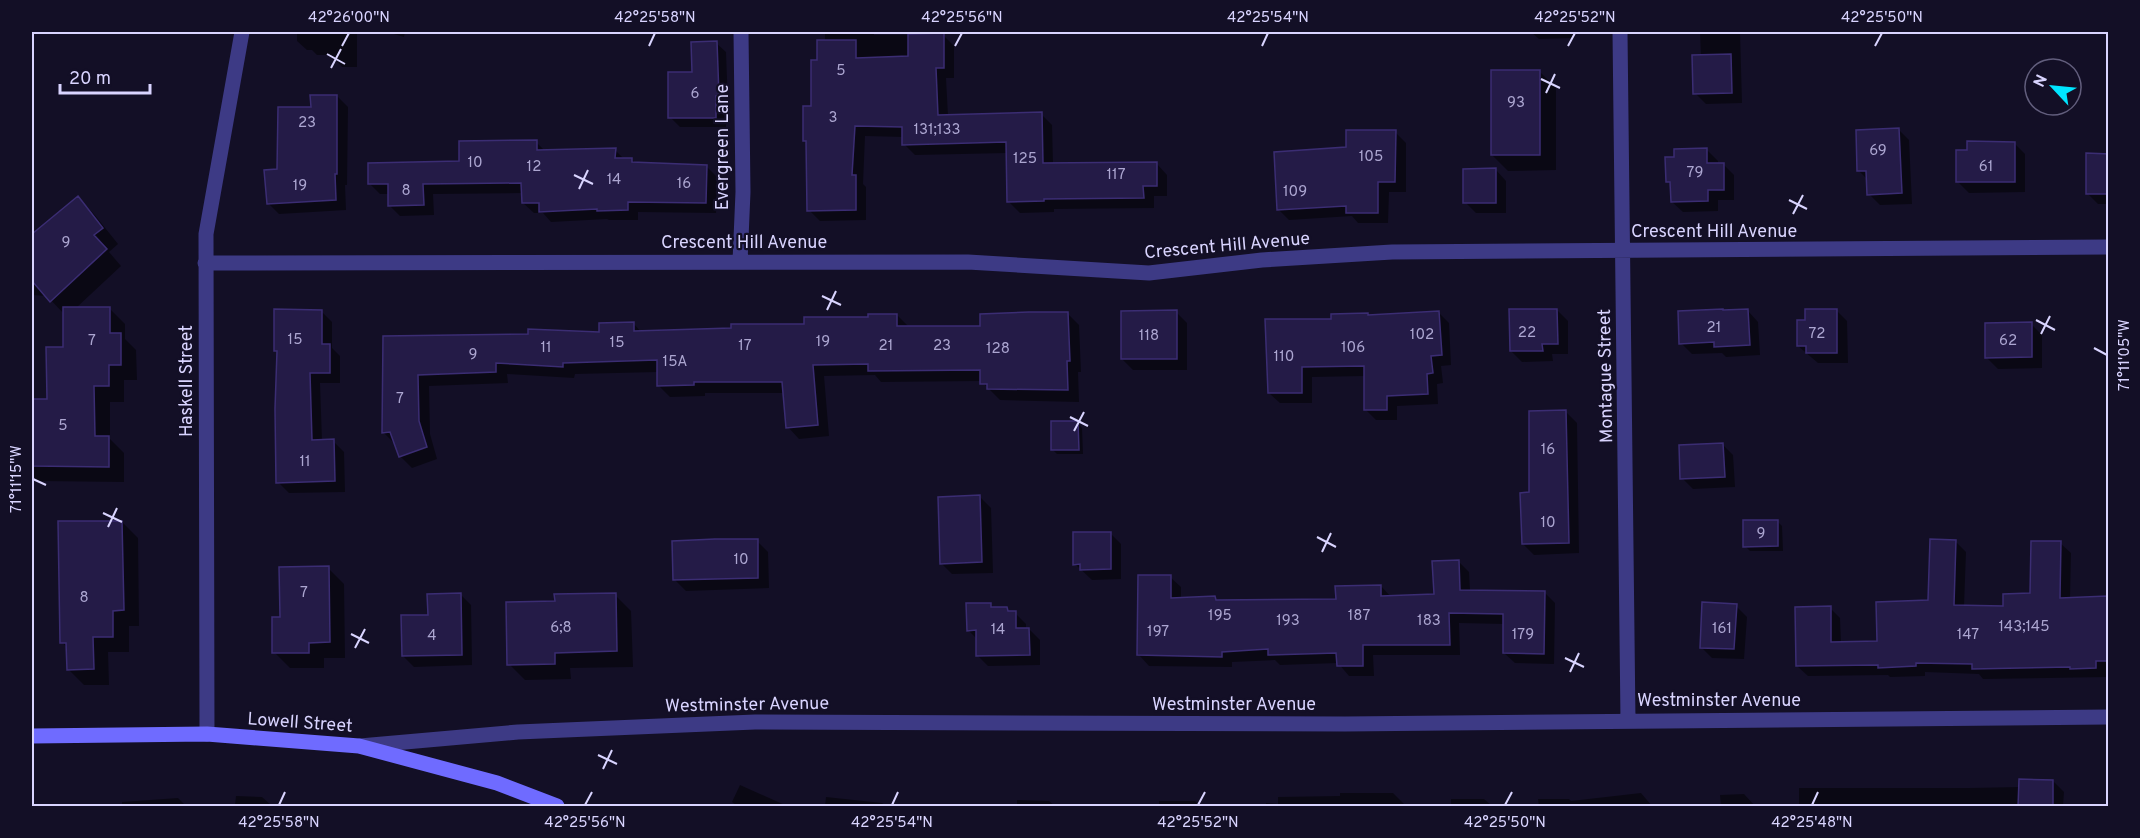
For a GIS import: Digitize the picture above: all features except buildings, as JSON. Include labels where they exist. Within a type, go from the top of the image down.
[{"type":"main road","name":"Lowell Street","points":[[32,736],[207,734],[359,746],[497,783],[557,807]]},
{"type":"street","name":"Haskell Street","points":[[207,734],[206,234],[242,32]]},
{"type":"street","name":"Evergreen Lane","points":[[740,262],[743,192],[741,32]]},
{"type":"street","name":"Montague Street","points":[[1620,32],[1628,721]]},
{"type":"street","name":"Crescent Hill Avenue","points":[[205,263],[968,262],[1149,273],[1262,260],[1392,252],[2109,248]]},
{"type":"street","name":"Westminster Avenue","points":[[359,746],[518,732],[755,722],[1345,724],[2109,717]]}]
